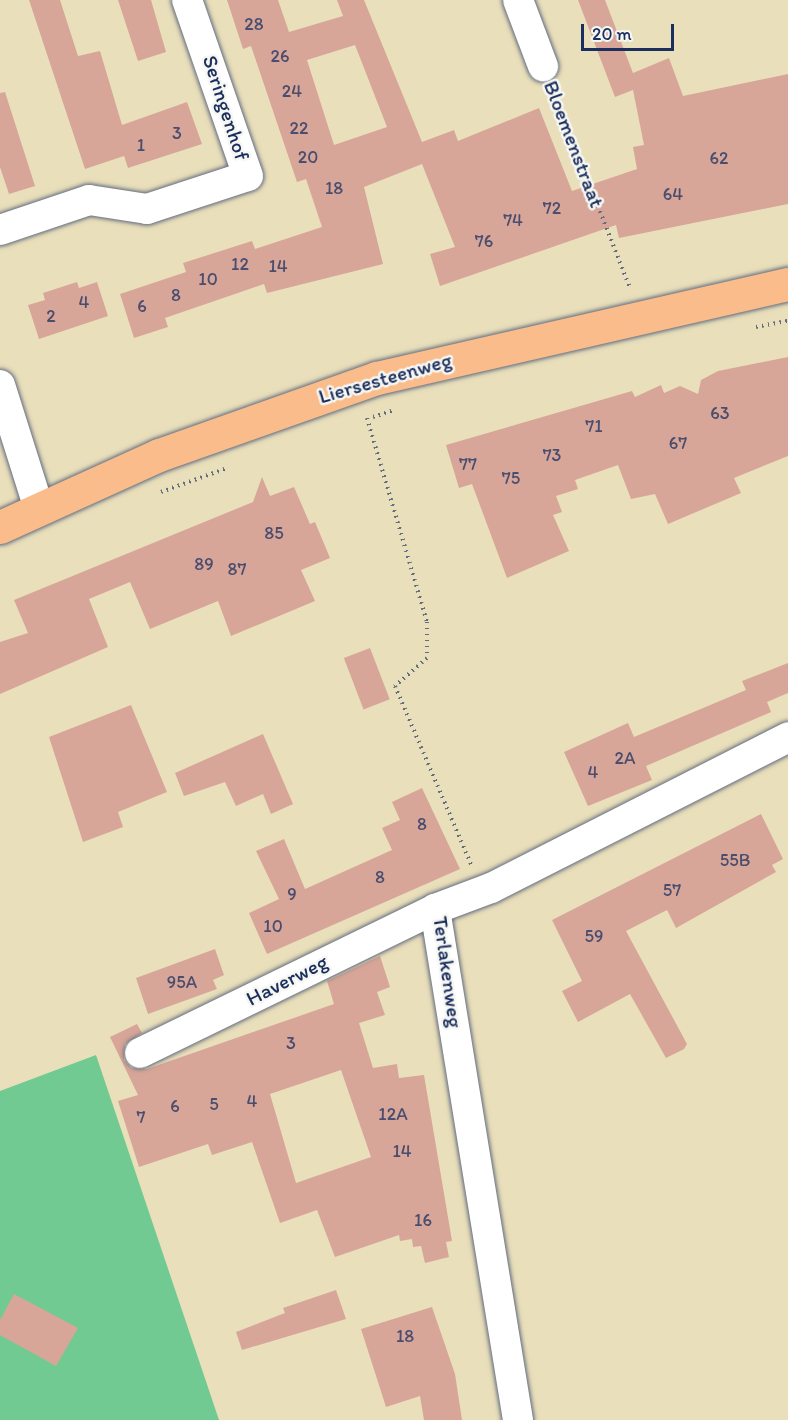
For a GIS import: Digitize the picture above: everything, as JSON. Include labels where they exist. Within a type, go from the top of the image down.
[{"type":"main road","name":"Liersesteenweg","points":[[0,527],[159,455],[377,378],[788,284]]},
{"type":"street","name":"Seringenhof","points":[[0,230],[89,200],[147,209],[248,176],[187,0]]},
{"type":"street","name":"Bloemenstraat","points":[[518,0],[543,66]]},
{"type":"street","points":[[0,385],[39,509]]},
{"type":"street","name":"Terlakenweg","points":[[518,1420],[435,909],[482,891],[788,737]]},
{"type":"street","name":"Haverweg","points":[[140,1053],[435,909]]},
{"type":"path","name":"Bloemenstraat","points":[[543,66],[630,289]]},
{"type":"path","points":[[742,330],[788,321]]},
{"type":"path","points":[[356,422],[401,408]]},
{"type":"path","points":[[367,418],[427,622],[427,658],[395,686],[482,891]]},
{"type":"path","points":[[155,495],[233,466]]},
{"type":"green space","points":[[96,1055],[219,1420],[0,1420],[0,1091]]},
{"type":"building","points":[[29,0],[60,0],[78,56],[100,51],[122,125],[187,102],[202,144],[128,168],[124,156],[85,169]]},
{"type":"building","points":[[118,0],[151,0],[166,52],[138,61]]},
{"type":"building","points":[[227,0],[278,0],[289,32],[343,16],[337,0],[364,0],[422,142],[454,130],[458,141],[539,108],[572,191],[637,169],[633,147],[644,145],[633,90],[615,97],[578,0],[605,0],[633,73],[669,58],[683,96],[788,74],[788,204],[619,238],[616,225],[440,286],[430,254],[455,247],[422,164],[364,187],[383,264],[267,293],[264,284],[165,318],[168,327],[134,338],[120,294],[186,272],[183,263],[252,241],[255,249],[322,227],[306,179],[297,182],[251,46],[243,49]],"holes":[[[355,45],[387,127],[334,145],[307,60]]]},
{"type":"building","points":[[5,92],[35,186],[9,194],[0,167],[0,93]]},
{"type":"building","points":[[77,282],[79,288],[97,282],[108,316],[39,339],[28,305],[45,300],[43,293]]},
{"type":"building","points":[[788,357],[788,456],[734,478],[741,493],[668,524],[655,494],[631,499],[618,465],[575,480],[578,489],[556,496],[562,512],[553,515],[569,551],[507,578],[472,484],[459,488],[446,445],[632,391],[635,397],[661,385],[664,393],[680,386],[698,394],[701,380],[718,371]]},
{"type":"building","points":[[262,477],[270,496],[294,487],[310,524],[315,522],[330,558],[301,570],[315,601],[231,636],[218,601],[150,629],[130,582],[89,599],[108,647],[0,694],[0,642],[28,633],[14,600],[253,502]]},
{"type":"building","points":[[370,648],[390,699],[364,709],[344,658]]},
{"type":"building","points":[[788,663],[788,693],[767,702],[771,712],[646,766],[652,780],[588,806],[564,752],[628,723],[634,737],[746,690],[742,681]]},
{"type":"building","points":[[131,705],[167,792],[118,812],[123,827],[83,842],[49,737]]},
{"type":"building","points":[[263,734],[293,804],[271,814],[263,794],[236,806],[225,782],[184,796],[175,773]]},
{"type":"building","points":[[422,788],[460,869],[267,954],[249,913],[279,899],[256,851],[284,839],[305,889],[392,850],[382,828],[400,820],[392,802]]},
{"type":"building","points":[[761,814],[783,859],[772,865],[776,872],[676,928],[667,910],[626,931],[687,1044],[684,1049],[666,1058],[630,994],[578,1022],[562,991],[582,981],[552,920]]},
{"type":"building","points":[[215,949],[224,975],[213,980],[217,989],[148,1014],[136,978]]},
{"type":"building","points":[[380,956],[390,987],[377,992],[385,1015],[359,1023],[373,1068],[397,1064],[399,1078],[424,1075],[452,1241],[446,1242],[449,1257],[425,1263],[421,1246],[413,1247],[412,1239],[400,1241],[399,1235],[335,1257],[317,1210],[280,1223],[252,1142],[212,1155],[208,1144],[139,1167],[118,1101],[138,1095],[110,1037],[137,1024],[142,1033],[125,1044],[124,1060],[131,1068],[147,1069],[334,1004],[327,981]],"holes":[[[341,1070],[371,1157],[296,1183],[270,1094]]]},
{"type":"building","points":[[336,1290],[346,1319],[242,1350],[236,1332],[285,1313],[283,1308]]},
{"type":"building","points":[[14,1294],[78,1328],[56,1366],[0,1335],[0,1320]]},
{"type":"building","points":[[432,1307],[455,1374],[462,1420],[424,1420],[420,1396],[386,1407],[361,1329]]}]
